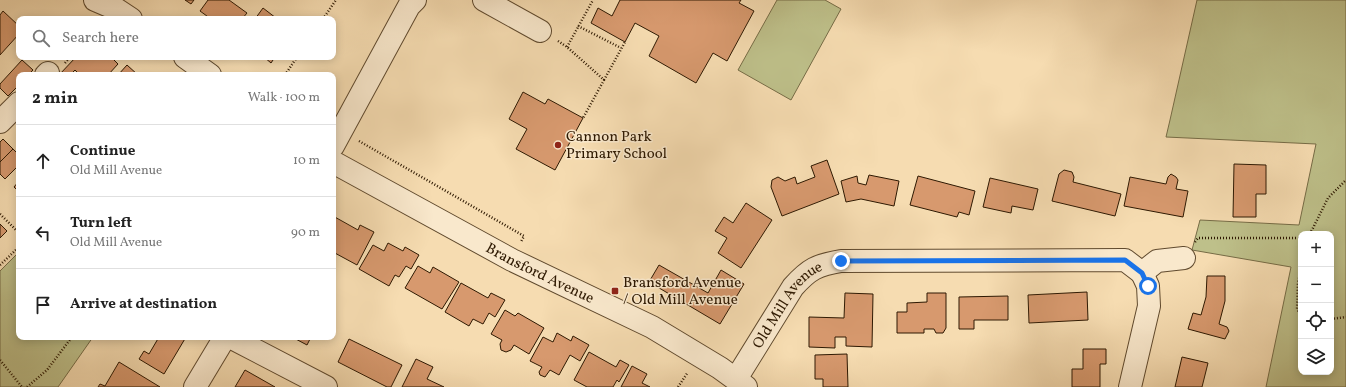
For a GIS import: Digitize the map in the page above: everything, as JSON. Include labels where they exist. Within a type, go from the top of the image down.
[{"type":"street","points":[[95,0],[116,9],[126,16]]},
{"type":"street","points":[[337,138],[409,6],[414,0]]},
{"type":"street","points":[[484,0],[540,31]]},
{"type":"street","points":[[189,60],[206,72]]},
{"type":"street","points":[[0,122],[16,106]]},
{"type":"street","name":"Bransford Avenue","points":[[336,164],[512,260],[647,324],[699,355],[741,383]]},
{"type":"street","points":[[1130,387],[1149,306],[1148,286],[1142,273],[1157,261],[1184,258]]},
{"type":"street","name":"Old Mill Avenue","points":[[741,383],[793,287],[804,274],[823,264],[841,261],[1125,260],[1142,273]]},
{"type":"street","points":[[195,387],[223,340]]},
{"type":"street","points":[[236,340],[326,387]]},
{"type":"path","points":[[325,16],[336,0]]},
{"type":"path","points":[[567,47],[593,0]]},
{"type":"path","points":[[578,26],[621,48]]},
{"type":"path","points":[[540,31],[567,47],[604,80]]},
{"type":"path","points":[[583,118],[625,42]]},
{"type":"path","points":[[287,72],[295,60]]},
{"type":"path","points":[[337,138],[524,236],[512,260]]},
{"type":"path","points":[[1312,231],[1328,198],[1346,180]]},
{"type":"path","points":[[0,214],[16,230]]},
{"type":"path","points":[[1184,258],[1198,238],[1298,238]]},
{"type":"path","points":[[0,265],[16,250]]},
{"type":"path","points":[[1298,283],[1298,310]]},
{"type":"path","points":[[1334,319],[1346,317]]},
{"type":"path","points":[[27,387],[46,370],[70,340]]},
{"type":"path","points":[[0,360],[22,387]]},
{"type":"green space","points":[[777,0],[825,0],[841,9],[791,100],[738,70]]},
{"type":"green space","points":[[1197,0],[1346,0],[1346,387],[1266,387],[1291,267],[1192,250],[1200,220],[1299,225],[1316,144],[1166,137]]},
{"type":"green space","points":[[16,255],[16,340],[91,340],[58,387],[0,387],[0,271]]},
{"type":"building","points":[[185,0],[194,0],[191,4]]},
{"type":"building","points":[[208,0],[229,0],[247,13],[244,16],[207,16],[200,11]]},
{"type":"building","points":[[620,0],[741,0],[739,3],[754,11],[727,61],[713,53],[696,83],[649,56],[659,36],[635,23],[625,42],[591,23],[598,8],[612,16]]},
{"type":"building","points":[[263,8],[273,16],[257,16]]},
{"type":"building","points":[[3,11],[16,23],[16,37],[0,55],[0,15]]},
{"type":"building","points":[[22,60],[33,70],[31,72],[16,72],[16,88],[8,96],[0,88],[0,84]]},
{"type":"building","points":[[73,60],[114,60],[118,64],[111,72],[77,72],[75,70],[73,72],[62,72]]},
{"type":"building","points":[[127,65],[135,72],[121,72]]},
{"type":"building","points":[[523,92],[545,104],[548,99],[583,118],[555,170],[516,149],[527,129],[509,119]]},
{"type":"building","points":[[3,139],[13,149],[0,162],[0,142]]},
{"type":"building","points":[[13,149],[16,152],[16,168],[5,179],[0,174],[0,162]]},
{"type":"building","points":[[827,160],[839,194],[782,216],[771,187],[772,180],[778,177],[785,181],[795,177],[797,184],[815,177],[811,166]]},
{"type":"building","points":[[1234,164],[1266,165],[1266,194],[1256,194],[1256,217],[1233,217]]},
{"type":"building","points":[[1064,170],[1072,172],[1074,177],[1073,182],[1121,194],[1115,216],[1052,201],[1059,174]]},
{"type":"building","points":[[1171,174],[1178,180],[1176,189],[1188,191],[1183,217],[1124,206],[1130,177],[1166,184],[1168,177]]},
{"type":"building","points":[[869,175],[899,181],[894,206],[861,199],[846,202],[841,181],[857,176],[858,183],[866,185]]},
{"type":"building","points":[[918,176],[975,191],[969,215],[959,212],[957,217],[910,205]]},
{"type":"building","points":[[990,178],[1038,189],[1033,210],[1012,206],[1011,213],[983,207]]},
{"type":"building","points":[[746,203],[772,220],[741,268],[718,253],[727,238],[715,231],[724,217],[733,223]]},
{"type":"building","points":[[336,218],[358,230],[360,225],[374,232],[357,265],[336,254]]},
{"type":"building","points":[[0,224],[7,231],[0,238]]},
{"type":"building","points":[[388,243],[403,251],[405,247],[419,255],[411,269],[406,266],[399,277],[395,275],[389,286],[359,269],[373,245],[384,251]]},
{"type":"building","points":[[659,265],[708,293],[721,270],[744,284],[720,324],[649,282]]},
{"type":"building","points":[[418,266],[430,273],[433,267],[459,282],[442,309],[405,288]]},
{"type":"building","points":[[1207,276],[1225,276],[1225,301],[1219,324],[1227,327],[1229,331],[1225,339],[1188,329],[1193,313],[1201,315],[1206,297]]},
{"type":"building","points":[[461,283],[488,298],[491,293],[505,300],[495,317],[489,313],[483,324],[473,319],[469,326],[445,312]]},
{"type":"building","points":[[1087,292],[1088,320],[1029,323],[1028,295]]},
{"type":"building","points":[[845,293],[873,294],[872,347],[846,346],[846,337],[835,337],[835,348],[809,347],[809,317],[844,318]]},
{"type":"building","points":[[927,293],[946,293],[946,328],[943,333],[936,333],[934,329],[924,329],[924,333],[897,333],[897,312],[907,312],[907,303],[927,302]]},
{"type":"building","points":[[1008,296],[1008,320],[974,320],[974,329],[959,329],[959,297]]},
{"type":"building","points":[[505,310],[515,316],[518,313],[544,328],[529,354],[514,345],[511,350],[506,352],[501,350],[500,344],[502,340],[491,334]]},
{"type":"building","points":[[557,333],[571,341],[573,336],[589,345],[580,361],[570,355],[559,375],[550,370],[545,377],[540,375],[539,372],[542,367],[530,361],[543,337],[553,342]]},
{"type":"building","points":[[349,339],[402,365],[391,387],[387,387],[338,362]]},
{"type":"building","points":[[157,340],[184,340],[164,374],[139,359],[144,351],[149,354]]},
{"type":"building","points":[[298,340],[310,340],[307,345]]},
{"type":"building","points":[[1083,349],[1106,349],[1106,364],[1100,364],[1100,387],[1072,387],[1072,369],[1083,369]]},
{"type":"building","points":[[589,352],[616,367],[620,360],[629,365],[619,382],[617,380],[613,387],[587,387],[574,380]]},
{"type":"building","points":[[847,354],[848,387],[823,387],[823,379],[815,379],[815,355]]},
{"type":"building","points":[[1182,357],[1208,363],[1202,387],[1175,387]]},
{"type":"building","points":[[416,359],[433,367],[427,379],[444,387],[402,387]]},
{"type":"building","points":[[119,362],[160,387],[98,387],[100,384],[105,386]]},
{"type":"building","points":[[632,366],[647,374],[642,383],[650,387],[621,387]]},
{"type":"building","points":[[245,370],[275,387],[235,387]]},
{"type":"place","name":"Cannon Park Primary School","points":[[558,145]]},
{"type":"place","name":"Bransford Avenue / Old Mill Avenue","points":[[615,291]]},
{"type":"route","points":[[841,261],[1125,260],[1142,273],[1148,286]]}]
